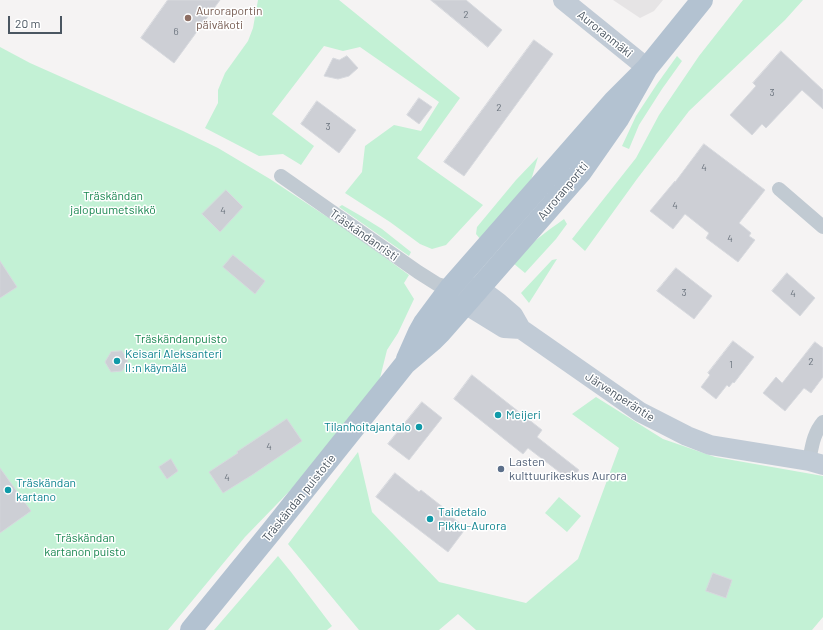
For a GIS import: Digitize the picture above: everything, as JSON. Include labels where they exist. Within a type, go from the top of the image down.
[{"type":"main road","name":"Auroranportti","points":[[450,288],[614,101],[648,68],[702,0]]},
{"type":"main road","name":"Auroranportti","points":[[465,304],[581,172],[618,119],[648,68]]},
{"type":"main road","name":"Träskändan puistotie","points":[[405,364],[424,323],[450,288]]},
{"type":"main road","name":"Träskändan puistotie","points":[[191,630],[405,364],[432,341],[465,304]]},
{"type":"street","name":"Auroranmäki","points":[[563,0],[648,68]]},
{"type":"street","name":"Träskändanristi","points":[[281,176],[418,272],[437,284],[450,288]]},
{"type":"street","points":[[779,189],[823,227]]},
{"type":"street","points":[[450,288],[479,288]]},
{"type":"street","name":"Järvenperäntie","points":[[450,288],[465,304],[504,328],[521,329]]},
{"type":"street","name":"Järvenperäntie","points":[[479,288],[513,315],[521,329],[640,412],[687,436],[710,444],[816,463]]},
{"type":"street","points":[[816,463],[812,442],[818,428],[823,422]]},
{"type":"shaded area","points":[[613,0],[663,0],[654,11],[640,18]]},
{"type":"green space","points":[[258,0],[339,0],[460,98],[417,158],[483,205],[446,245],[432,249],[420,244],[390,222],[345,193],[362,172],[365,146],[394,125],[421,131],[439,102],[360,47],[343,51],[324,46],[272,114],[314,146],[301,165],[283,154],[259,156],[205,128],[218,103],[218,90],[225,73],[248,41],[253,28]]},
{"type":"green space","points":[[743,0],[803,0],[785,20],[689,111],[585,251],[572,239],[636,158],[659,115],[699,56]]},
{"type":"green space","name":"Träskändanpuisto","points":[[0,47],[30,63],[218,148],[270,179],[350,232],[409,275],[404,283],[414,299],[398,333],[387,350],[379,382],[308,472],[245,537],[168,630],[0,630]]},
{"type":"green space","points":[[677,56],[682,61],[639,125],[629,149],[622,146],[636,116]]},
{"type":"green space","points":[[538,157],[529,187],[481,240],[476,234],[477,227],[516,180]]},
{"type":"green space","points":[[342,205],[382,229],[411,252],[409,256],[339,207]]},
{"type":"green space","points":[[564,219],[567,224],[556,239],[525,273],[513,263],[518,256]]},
{"type":"green space","points":[[557,259],[529,303],[521,293],[552,260]]},
{"type":"green space","points":[[596,397],[663,439],[715,457],[823,476],[823,617],[812,630],[476,630],[458,614],[439,630],[359,630],[288,544],[358,452],[372,512],[439,582],[526,603],[578,559],[619,448],[572,414]]},
{"type":"green space","points":[[559,497],[581,516],[567,532],[545,513]]},
{"type":"green space","points":[[278,556],[332,626],[327,630],[214,630]]},
{"type":"building","points":[[168,0],[220,0],[174,63],[141,38]]},
{"type":"building","points":[[431,0],[466,0],[502,30],[488,47]]},
{"type":"building","points":[[534,40],[553,54],[464,176],[444,162]]},
{"type":"building","points":[[781,51],[823,90],[823,109],[802,90],[766,128],[762,124],[752,135],[730,115],[756,86],[753,83]]},
{"type":"building","points":[[347,56],[358,68],[349,76],[338,79],[324,76],[333,58],[339,60]]},
{"type":"building","points":[[419,98],[432,107],[419,124],[407,115]]},
{"type":"building","points":[[317,101],[356,130],[339,153],[301,124]]},
{"type":"building","points":[[704,144],[765,190],[739,223],[751,233],[749,236],[755,240],[738,262],[706,238],[709,233],[685,214],[673,229],[650,211],[675,182]]},
{"type":"building","points":[[226,190],[243,207],[220,232],[202,214]]},
{"type":"building","points":[[233,255],[265,281],[255,294],[223,267]]},
{"type":"building","points":[[0,261],[17,287],[0,298]]},
{"type":"building","points":[[676,268],[712,296],[694,319],[657,291]]},
{"type":"building","points":[[787,273],[815,298],[800,316],[772,291]]},
{"type":"building","points":[[733,341],[754,357],[734,383],[733,382],[729,387],[727,385],[716,399],[701,387],[710,375],[708,373]]},
{"type":"building","points":[[815,342],[823,348],[823,377],[811,393],[804,388],[785,411],[763,393],[776,377],[782,383]]},
{"type":"building","name":"Keisari Aleksanteri II:n käymälä","points":[[122,351],[128,361],[122,371],[111,372],[105,362],[111,352]]},
{"type":"building","name":"Meijeri","points":[[472,375],[542,430],[537,437],[579,470],[571,481],[528,448],[523,454],[454,399]]},
{"type":"building","name":"Tilanhoitajantalo","points":[[422,402],[442,418],[409,460],[388,444]]},
{"type":"building","points":[[287,419],[302,441],[223,493],[209,472]]},
{"type":"building","points":[[171,459],[178,471],[167,479],[159,467]]},
{"type":"building","name":"Träskändan kartano","points":[[0,468],[31,511],[0,533]]},
{"type":"building","name":"Taidetalo Pikku-Aurora","points":[[395,473],[419,492],[421,490],[466,528],[448,552],[376,497]]},
{"type":"building","points":[[713,573],[732,580],[726,598],[706,591]]},
{"type":"place","name":"Auroraportin päiväkoti","points":[[188,18]]},
{"type":"place","name":"Keisari Aleksanteri II:n käymälä","points":[[117,361]]},
{"type":"place","name":"Meijeri","points":[[498,415]]},
{"type":"place","name":"Tilanhoitajantalo","points":[[419,427]]},
{"type":"place","name":"Lasten kulttuurikeskus Aurora","points":[[501,469]]},
{"type":"place","name":"Träskändan kartano","points":[[8,490]]},
{"type":"place","name":"Taidetalo Pikku-Aurora","points":[[430,519]]},
{"type":"park label","name":"Träskändan jalopuumetsikkö","points":[[113,203]]},
{"type":"park label","name":"Träskändan kartanon puisto","points":[[85,545]]}]
